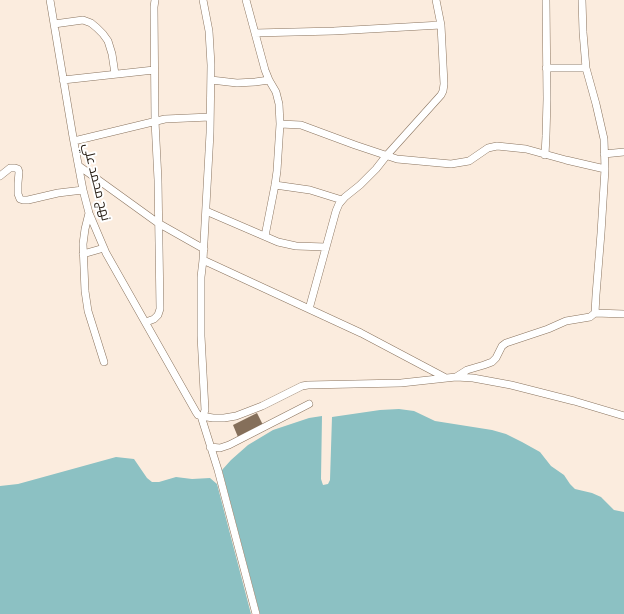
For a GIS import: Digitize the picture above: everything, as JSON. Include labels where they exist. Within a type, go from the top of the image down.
[{"type":"street","name":"نهج محمد علي","points":[[50,0],[83,190],[90,213],[104,248],[196,412],[198,415],[202,416]]},
{"type":"street","points":[[146,322],[154,319],[158,315],[160,309],[158,180],[154,70],[155,0]]},
{"type":"street","points":[[203,0],[209,31],[211,80],[210,133],[200,311],[205,410],[202,416],[218,470],[256,614]]},
{"type":"street","points":[[246,0],[265,70],[276,92],[279,104],[280,124],[275,185],[265,236]]},
{"type":"street","points":[[309,309],[336,210],[339,204],[376,169],[443,91],[444,77],[441,25],[436,0]]},
{"type":"street","points":[[545,155],[547,123],[546,0]]},
{"type":"street","points":[[582,0],[586,68],[604,139],[606,169],[596,295],[596,313]]},
{"type":"street","points":[[54,24],[83,20],[92,23],[108,41],[116,74]]},
{"type":"street","points":[[255,33],[334,31],[441,25]]},
{"type":"street","points":[[546,68],[586,68]]},
{"type":"street","points":[[63,80],[154,70]]},
{"type":"street","points":[[211,80],[237,83],[269,80]]},
{"type":"street","points":[[74,141],[155,121],[175,118],[210,117]]},
{"type":"street","points":[[280,124],[301,126],[397,158],[451,164],[469,161],[488,148],[494,146],[526,149],[545,155],[606,169]]},
{"type":"street","points":[[604,154],[624,152]]},
{"type":"street","points":[[79,166],[158,223],[204,249]]},
{"type":"street","points":[[0,176],[10,168],[18,169],[18,194],[20,199],[23,200],[83,190]]},
{"type":"street","points":[[275,185],[310,190],[342,200]]},
{"type":"street","points":[[206,211],[278,242],[296,246],[326,247]]},
{"type":"street","points":[[90,213],[84,233],[83,244],[85,291],[88,311],[104,362]]},
{"type":"street","points":[[83,254],[104,248]]},
{"type":"street","points":[[203,260],[361,333],[446,378]]},
{"type":"street","points":[[456,377],[467,370],[492,362],[502,346],[506,343],[548,329],[566,321],[590,316],[596,313],[624,314]]},
{"type":"street","points":[[202,416],[213,418],[236,416],[262,406],[302,386],[308,385],[401,383],[456,377],[473,378],[511,386],[574,401],[624,416]]},
{"type":"street","points":[[210,447],[220,448],[230,445],[309,404]]},
{"type":"water","points":[[399,409],[414,411],[435,421],[492,430],[506,434],[540,452],[551,466],[564,475],[575,489],[601,497],[614,510],[624,512],[624,614],[260,614],[222,470],[248,445],[273,430],[309,418],[322,416],[321,479],[323,485],[328,484],[330,480],[332,417],[380,410]]},
{"type":"water","points":[[116,457],[134,459],[147,478],[152,482],[159,482],[176,477],[192,479],[210,478],[217,484],[251,614],[0,614],[0,486],[18,484]]},
{"type":"building","points":[[257,413],[263,425],[238,437],[233,425]]}]
